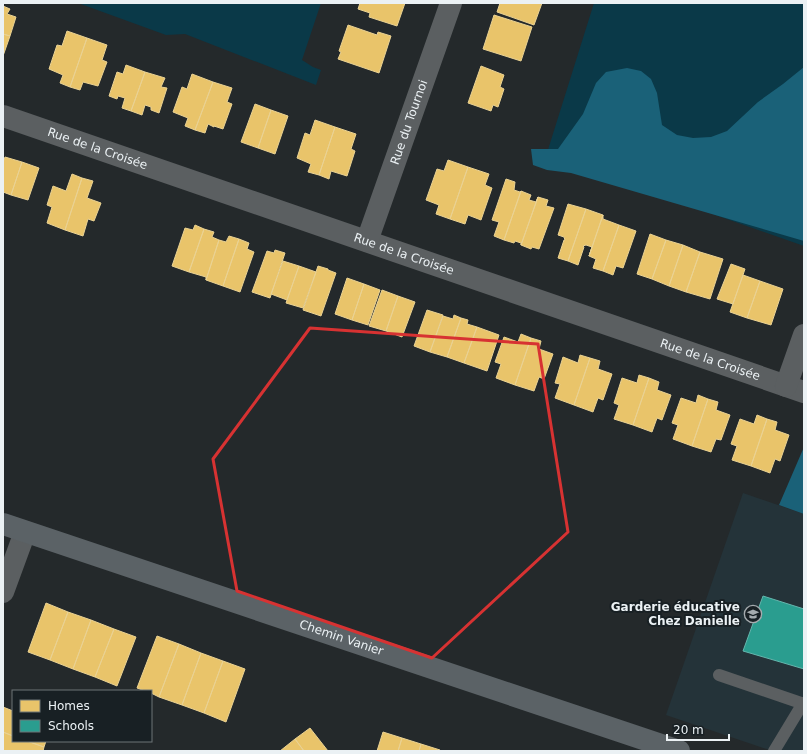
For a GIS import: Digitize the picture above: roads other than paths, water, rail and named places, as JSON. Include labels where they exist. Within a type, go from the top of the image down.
[{"type":"main road","name":"Chemin Vanier","points":[[3,524],[679,751]]},
{"type":"street","name":"Rue du Tournoi","points":[[367,241],[452,3]]},
{"type":"street","name":"Rue de la Croisée","points":[[3,116],[795,389]]},
{"type":"street","points":[[795,389],[804,335]]},
{"type":"street","points":[[3,592],[25,532]]},
{"type":"lane","points":[[719,675],[803,703],[774,751]]},
{"type":"place","name":"Garderie éducative Chez Danielle","points":[[753,614]]}]
